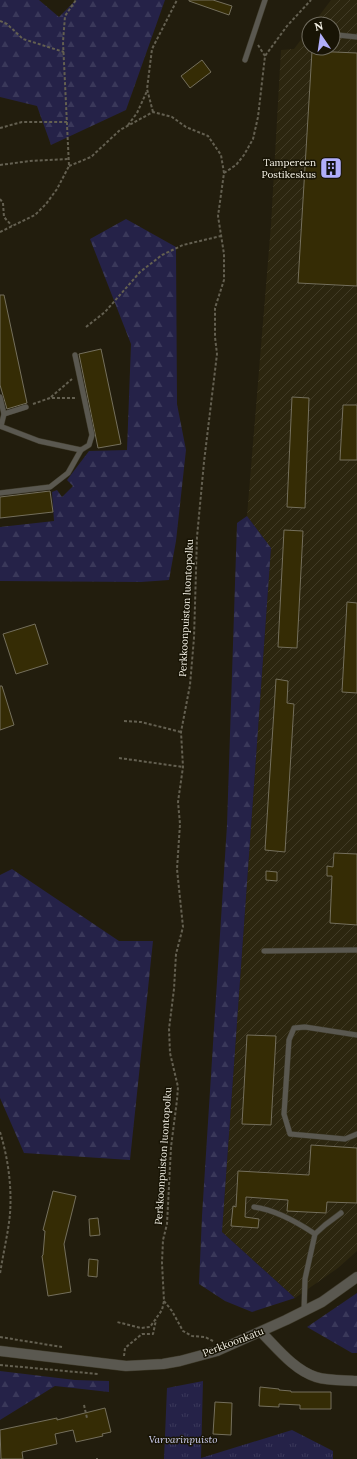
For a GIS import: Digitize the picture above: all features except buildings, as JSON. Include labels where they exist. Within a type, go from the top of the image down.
[{"type":"street","name":"Perkkoonkatu","points":[[0,1351],[126,1366],[152,1365],[180,1361],[217,1351],[261,1332],[322,1302],[357,1277]]},
{"type":"street","points":[[261,1332],[294,1365],[306,1373],[317,1378],[357,1381]]},
{"type":"lane","points":[[245,60],[265,0]]},
{"type":"lane","points":[[341,35],[357,37]]},
{"type":"lane","points":[[0,493],[50,487],[68,473],[81,450],[89,445],[92,435],[75,355]]},
{"type":"lane","points":[[0,397],[4,414],[1,426],[39,441],[81,450]]},
{"type":"lane","points":[[4,414],[26,407]]},
{"type":"lane","points":[[264,951],[357,950]]},
{"type":"lane","points":[[357,1036],[305,1027],[294,1028],[289,1040],[284,1114],[290,1134],[345,1139],[357,1134]]},
{"type":"lane","points":[[254,1207],[267,1209],[307,1228],[315,1234]]},
{"type":"lane","points":[[304,1311],[305,1280],[315,1234],[341,1213]]},
{"type":"path","points":[[0,232],[35,215],[46,204],[57,189],[69,166],[64,52],[65,16],[76,0]]},
{"type":"path","points":[[128,126],[137,113],[147,90],[152,49],[177,0]]},
{"type":"path","points":[[224,173],[236,165],[244,155],[253,139],[258,117],[265,56],[287,26],[311,0]]},
{"type":"path","points":[[0,21],[8,24],[22,39],[64,52]]},
{"type":"path","points":[[69,166],[91,157],[120,130],[153,112],[147,90]]},
{"type":"path","name":"Perkkoonpuiston luontopolku","points":[[124,1357],[125,1348],[142,1334],[153,1334],[156,1319],[162,1310],[164,1301],[162,1263],[163,1240],[167,1224],[171,1147],[178,1087],[170,1054],[169,1029],[174,989],[176,954],[183,927],[177,869],[180,824],[178,802],[183,767],[181,732],[190,685],[194,638],[197,537],[217,354],[215,336],[215,308],[224,280],[224,254],[218,216],[224,173],[221,155],[208,136],[186,127],[172,117],[153,112]]},
{"type":"path","points":[[0,128],[22,122],[67,122]]},
{"type":"path","points":[[0,165],[30,160],[69,159]]},
{"type":"path","points":[[0,199],[3,203],[4,217],[12,226]]},
{"type":"path","points":[[86,327],[105,312],[140,272],[162,255],[184,245],[221,236]]},
{"type":"path","points":[[50,398],[79,372]]},
{"type":"path","points":[[36,402],[50,398],[84,398]]},
{"type":"path","points":[[124,721],[142,722],[181,732]]},
{"type":"path","points":[[119,758],[183,767]]},
{"type":"path","points":[[0,1132],[9,1174],[10,1192],[7,1233],[0,1274]]},
{"type":"path","points":[[164,1301],[172,1311],[183,1332],[192,1336],[205,1337],[214,1342]]},
{"type":"path","points":[[117,1322],[141,1328],[150,1327],[156,1319]]},
{"type":"path","points":[[0,1337],[68,1348]]},
{"type":"path","points":[[207,1344],[218,1340]]},
{"type":"path","points":[[118,1356],[130,1357]]},
{"type":"path","points":[[84,1405],[87,1418]]},
{"type":"shaded area","points":[[331,0],[357,0],[357,1251],[338,1268],[295,1298],[222,1232],[271,548],[247,516],[271,225],[281,50],[294,49],[301,40],[301,56],[341,56],[341,16],[319,16]]},
{"type":"green space","points":[[0,0],[39,0],[59,17],[76,0],[165,0],[126,110],[51,145],[37,106],[0,97]]},
{"type":"green space","points":[[126,219],[176,247],[177,404],[186,450],[176,541],[169,580],[141,582],[0,581],[0,527],[54,521],[52,492],[57,490],[62,497],[73,486],[67,480],[89,451],[127,450],[131,344],[90,239]]},
{"type":"green space","points":[[247,516],[271,548],[222,1232],[295,1298],[252,1312],[225,1301],[199,1284],[227,825],[237,523]]},
{"type":"green space","points":[[12,869],[119,941],[153,941],[130,1160],[24,1153],[0,1098],[0,875]]},
{"type":"green space","points":[[357,1293],[357,1353],[352,1353],[307,1327]]},
{"type":"green space","points":[[0,1371],[75,1380],[109,1381],[109,1392],[55,1386],[0,1420]]},
{"type":"green space","name":"Varvarinpuisto","points":[[203,1381],[201,1458],[292,1430],[333,1451],[333,1459],[164,1459],[167,1388]]},
{"type":"place","name":"Tampereen Postikeskus","points":[[331,168]]}]
